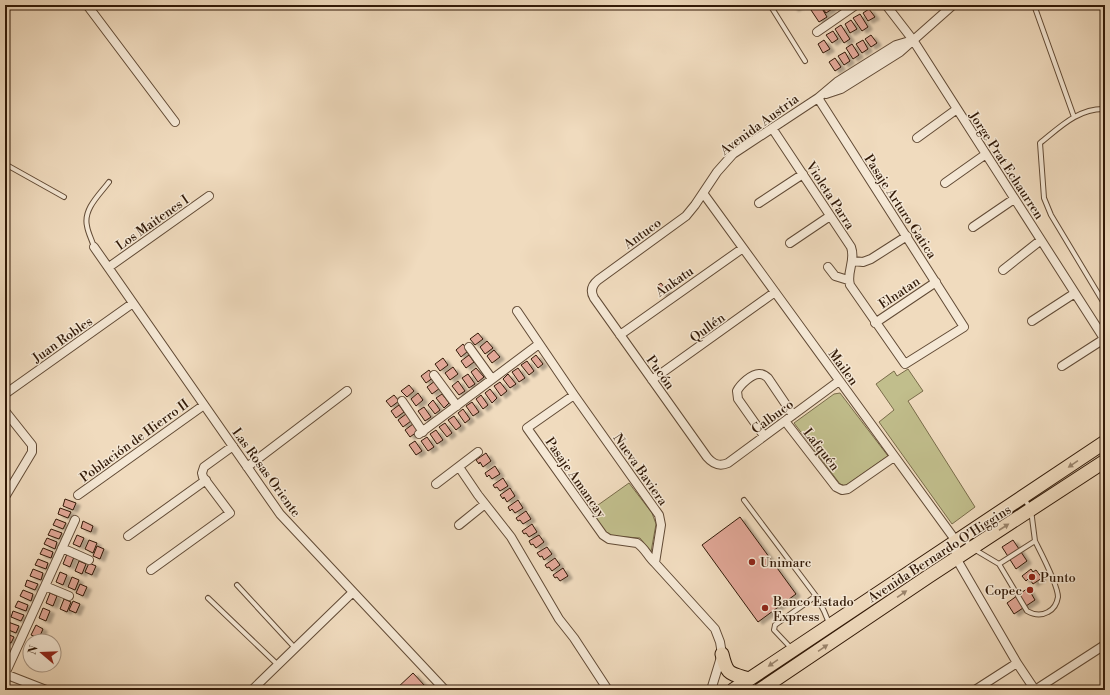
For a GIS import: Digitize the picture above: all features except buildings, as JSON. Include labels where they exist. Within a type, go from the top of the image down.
[{"type":"main road","name":"Avenida Bernardo O'Higgins","points":[[733,690],[1105,442]]},
{"type":"main road","name":"Avenida Bernardo O'Higgins","points":[[760,690],[956,558],[1105,461]]},
{"type":"main road","points":[[830,626],[838,638]]},
{"type":"main road","points":[[722,654],[726,669],[732,674],[749,679]]},
{"type":"street","points":[[87,5],[175,122]]},
{"type":"street","points":[[817,32],[856,5]]},
{"type":"street","name":"Jorge Prat Echaurren","points":[[886,5],[913,40],[1104,340]]},
{"type":"street","name":"Avenida Austria","points":[[704,193],[717,172],[729,158],[818,98],[837,82],[896,45],[913,40],[930,27],[953,5]]},
{"type":"street","name":"Pasaje Arturo Gatica","points":[[818,98],[964,327],[905,364],[875,323]]},
{"type":"street","points":[[918,138],[957,109]]},
{"type":"street","name":"Violeta Parra","points":[[772,128],[851,247],[853,261]]},
{"type":"street","points":[[945,183],[986,154]]},
{"type":"street","points":[[759,203],[803,174]]},
{"type":"street","name":"Mailen","points":[[704,193],[894,457],[959,539]]},
{"type":"street","name":"Antuco","points":[[592,288],[595,282],[686,216],[704,193]]},
{"type":"street","name":"Los Maitenes I","points":[[109,267],[209,196]]},
{"type":"street","points":[[973,227],[1014,199]]},
{"type":"street","points":[[790,243],[830,216]]},
{"type":"street","points":[[875,323],[852,290],[848,280],[853,261],[863,262],[871,259],[907,236]]},
{"type":"street","points":[[1003,270],[1041,240]]},
{"type":"street","name":"Las Rosas Oriente","points":[[94,247],[280,514],[352,593],[445,690]]},
{"type":"street","name":"Ankatu","points":[[620,335],[743,248]]},
{"type":"street","points":[[828,266],[836,276],[848,280]]},
{"type":"street","name":"Elnatan","points":[[875,323],[936,282]]},
{"type":"street","name":"Pucón","points":[[592,288],[594,298],[652,380],[710,461],[718,465]]},
{"type":"street","name":"Qullén","points":[[652,380],[775,292]]},
{"type":"street","points":[[1032,321],[1075,293]]},
{"type":"street","name":"Juan Robles","points":[[5,394],[133,303]]},
{"type":"street","name":"Nueva Baviera","points":[[517,311],[574,395],[659,515],[661,525],[655,563]]},
{"type":"street","points":[[1062,366],[1104,340]]},
{"type":"street","points":[[402,401],[421,433],[539,344]]},
{"type":"street","points":[[469,347],[492,379]]},
{"type":"street","points":[[434,375],[457,406]]},
{"type":"street","points":[[764,436],[738,399],[737,394],[740,386],[754,375],[764,375],[768,378],[794,415]]},
{"type":"street","name":"Calbuco","points":[[718,465],[728,464],[839,381]]},
{"type":"street","points":[[247,467],[347,391]]},
{"type":"street","name":"Pasaje Amancay","points":[[574,395],[527,428],[603,536],[609,539],[638,543],[655,563]]},
{"type":"street","name":"Población de Hierro II","points":[[78,495],[204,405]]},
{"type":"street","points":[[5,411],[32,445],[32,452],[5,497]]},
{"type":"street","name":"Lafquén","points":[[785,421],[836,487],[842,490],[848,489],[894,457]]},
{"type":"street","points":[[151,570],[230,514],[202,473],[204,467],[233,446]]},
{"type":"street","points":[[436,484],[478,452]]},
{"type":"street","points":[[459,466],[511,538],[559,619],[574,638],[608,690]]},
{"type":"street","points":[[128,536],[206,480]]},
{"type":"street","points":[[459,525],[485,504]]},
{"type":"street","points":[[46,690],[5,674],[75,520]]},
{"type":"street","points":[[959,539],[956,558],[1035,690],[1103,646]]},
{"type":"street","points":[[62,548],[89,560]]},
{"type":"street","points":[[655,563],[715,629],[720,642],[722,654],[711,690]]},
{"type":"street","points":[[45,586],[68,596]]},
{"type":"street","points":[[252,690],[352,593]]},
{"type":"street","points":[[975,690],[1017,662]]},
{"type":"lane","points":[[770,5],[805,61]]},
{"type":"lane","points":[[1034,5],[1074,117]]},
{"type":"lane","points":[[1105,109],[1095,109],[1074,117],[1040,143],[1044,198],[1051,215],[1105,305]]},
{"type":"lane","points":[[5,164],[64,197]]},
{"type":"lane","points":[[94,247],[87,227],[87,216],[93,203],[109,182]]},
{"type":"lane","points":[[959,539],[999,564],[1027,611],[1041,615],[1050,611],[1056,603],[1058,592],[1035,541],[1030,510],[1023,497]]},
{"type":"lane","points":[[744,500],[816,596],[830,626]]},
{"type":"lane","points":[[999,564],[1035,541]]},
{"type":"lane","points":[[237,585],[296,648]]},
{"type":"lane","points":[[792,650],[774,630],[775,625],[816,596]]},
{"type":"lane","points":[[208,598],[278,665]]},
{"type":"shaded area","points":[[908,369],[923,391],[908,401],[975,507],[952,524],[879,422],[894,410],[876,384],[894,371],[897,376]]},
{"type":"shaded area","points":[[840,393],[888,456],[845,486],[840,484],[794,423],[834,394]]},
{"type":"shaded area","points":[[629,483],[652,513],[656,524],[651,552],[640,538],[613,536],[606,533],[591,510]]},
{"type":"place","name":"Unimarc","points":[[752,562]]},
{"type":"place","name":"Punto","points":[[1032,577]]},
{"type":"place","name":"Copec","points":[[1030,590]]},
{"type":"place","name":"Banco Estado Express","points":[[765,608]]}]
